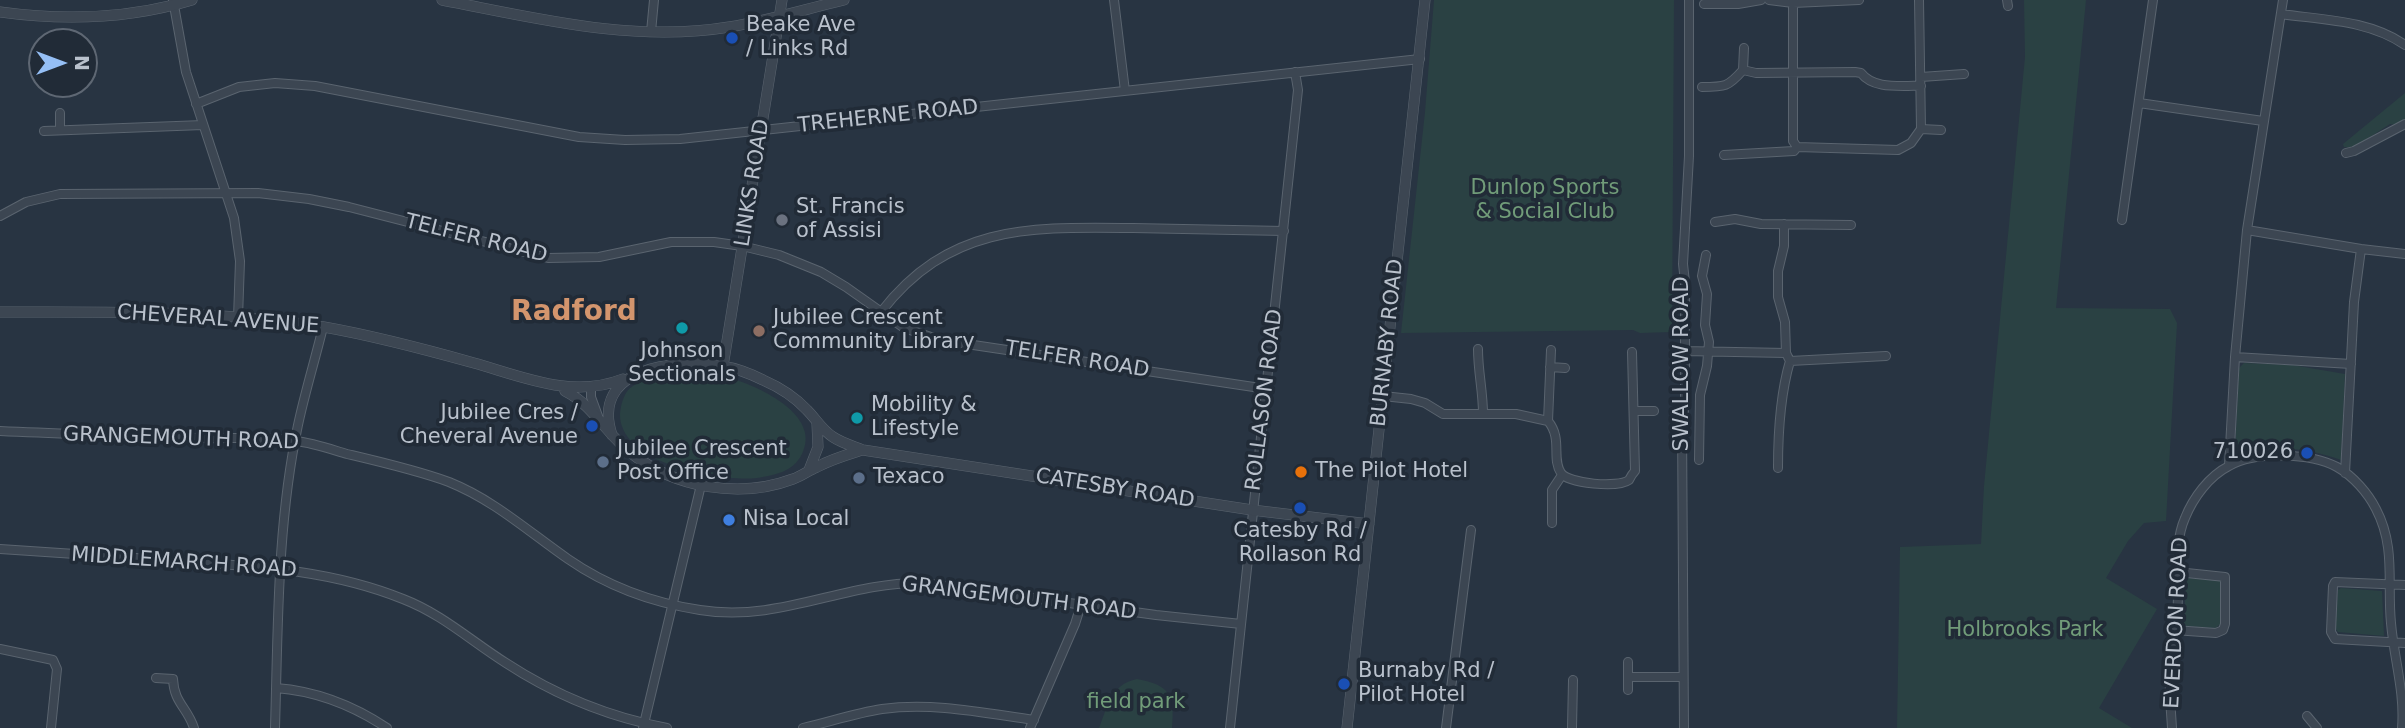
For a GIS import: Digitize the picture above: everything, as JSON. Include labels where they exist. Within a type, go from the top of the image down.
[{"type":"street","points":[[0,12],[77,18],[131,14],[192,0]]},
{"type":"street","points":[[442,0],[572,24],[651,32],[728,27],[844,0]]},
{"type":"street","points":[[651,32],[654,0]]},
{"type":"street","name":"LINKS ROAD","points":[[723,366],[782,0]]},
{"type":"street","points":[[1114,0],[1125,91]]},
{"type":"street","name":"BURNABY ROAD","points":[[1347,728],[1425,0]]},
{"type":"street","name":"SWALLOW ROAD","points":[[1684,728],[1683,264],[1689,156],[1689,0]]},
{"type":"street","points":[[1704,4],[1738,4],[1761,0]]},
{"type":"street","points":[[1769,0],[1794,4],[1859,0]]},
{"type":"street","points":[[1724,155],[1794,150],[1797,147],[1898,150],[1911,143],[1921,130],[1919,0]]},
{"type":"street","points":[[2122,220],[2153,0]]},
{"type":"street","points":[[2229,465],[2235,357],[2247,230],[2283,0]]},
{"type":"street","points":[[173,3],[182,54],[196,104],[234,218],[240,261],[238,318]]},
{"type":"street","points":[[1794,4],[1793,141],[1797,147]]},
{"type":"street","points":[[2281,14],[2370,27],[2405,45]]},
{"type":"street","points":[[1702,87],[1726,87],[1744,70],[1744,48]]},
{"type":"street","name":"TREHERNE ROAD","points":[[196,104],[239,87],[275,83],[315,86],[579,137],[680,139],[1420,59]]},
{"type":"street","points":[[1744,70],[1756,73],[1854,72],[1861,73],[1867,81],[1883,85],[1964,74]]},
{"type":"street","name":"ROLLASON ROAD","points":[[1230,728],[1298,90],[1295,72]]},
{"type":"street","points":[[2139,103],[2263,121]]},
{"type":"street","points":[[60,113],[60,130]]},
{"type":"street","points":[[2346,153],[2405,124]]},
{"type":"street","points":[[44,131],[203,125]]},
{"type":"street","points":[[1921,130],[1941,130]]},
{"type":"street","name":"TELFER ROAD","points":[[0,216],[26,202],[60,194],[227,192],[309,199],[548,258],[599,257],[671,242],[714,242],[779,255],[821,272],[904,328],[940,340],[1266,389]]},
{"type":"street","points":[[1715,222],[1735,219],[1761,224],[1851,225]]},
{"type":"street","points":[[1778,468],[1778,431],[1788,357],[1785,322],[1778,296],[1784,224]]},
{"type":"street","points":[[881,312],[910,281],[951,251],[1003,233],[1052,227],[1284,231]]},
{"type":"street","points":[[2247,230],[2405,254]]},
{"type":"street","points":[[2345,473],[2354,302],[2361,249]]},
{"type":"street","points":[[1699,460],[1700,395],[1709,351],[1705,325],[1707,300],[1702,276],[1706,255]]},
{"type":"street","name":"CHEVERAL AVENUE","points":[[0,312],[105,312],[238,318],[323,327],[394,341],[555,386],[574,395],[612,435]]},
{"type":"street","points":[[275,728],[281,568],[295,441],[323,327]]},
{"type":"street","points":[[1478,349],[1478,377],[1483,389],[1483,414]]},
{"type":"street","points":[[1551,350],[1548,421],[1558,438],[1558,467],[1562,475],[1571,482],[1619,483],[1630,479],[1635,471],[1632,352]]},
{"type":"street","points":[[1684,351],[1788,357],[1886,356]]},
{"type":"street","points":[[2235,357],[2351,364]]},
{"type":"street","points":[[668,366],[723,366],[762,379],[790,396],[807,410],[817,423],[818,447],[809,470],[797,478],[778,484],[748,489],[701,485],[679,479],[639,460],[612,435],[608,422],[611,396],[630,377],[668,366]]},
{"type":"street","points":[[1550,367],[1565,368]]},
{"type":"street","name":"CHEVERAL AVENUE","points":[[555,386],[591,388],[630,377]]},
{"type":"street","points":[[591,388],[594,408],[601,421]]},
{"type":"street","points":[[1383,396],[1425,403],[1443,414],[1516,414],[1548,421]]},
{"type":"street","points":[[1634,411],[1654,411]]},
{"type":"street","name":"CATESBY ROAD","points":[[817,423],[834,438],[863,450],[1252,510],[1369,524]]},
{"type":"street","name":"GRANGEMOUTH ROAD","points":[[0,431],[295,441],[398,467],[450,483],[482,498],[600,578],[632,593],[672,605],[723,612],[759,612],[808,604],[861,588],[924,583],[1241,624]]},
{"type":"street","name":"CATESBY ROAD","points":[[809,470],[838,457],[863,450]]},
{"type":"street","name":"EVERDON ROAD","points":[[2172,728],[2169,674],[2178,594],[2178,546],[2184,520],[2194,500],[2210,480],[2229,465],[2254,458],[2278,456],[2323,462],[2345,473],[2369,498],[2385,529],[2392,568],[2390,616],[2403,688],[2402,728]]},
{"type":"street","points":[[1552,523],[1552,490],[1562,475]]},
{"type":"street","points":[[644,726],[701,485]]},
{"type":"street","points":[[1446,728],[1471,530]]},
{"type":"street","name":"MIDDLEMARCH ROAD","points":[[0,549],[281,568],[373,588],[431,611],[503,661],[564,697],[644,726],[667,728]]},
{"type":"street","points":[[2174,631],[2216,633],[2224,630],[2225,624],[2225,577],[2177,572]]},
{"type":"street","points":[[2405,585],[2335,582],[2331,632],[2336,639],[2405,643]]},
{"type":"street","points":[[803,728],[882,709],[940,707],[1032,724],[1081,605]]},
{"type":"street","points":[[0,649],[53,660],[57,669],[51,728]]},
{"type":"street","points":[[1628,690],[1629,662]]},
{"type":"street","points":[[1628,677],[1683,677]]},
{"type":"street","points":[[156,678],[173,679],[176,698],[187,712],[194,728]]},
{"type":"street","points":[[1572,728],[1573,680]]},
{"type":"street","points":[[276,688],[318,695],[342,704],[387,728]]},
{"type":"street","points":[[2307,716],[2317,728]]},
{"type":"green space","name":"Dunlop Sports & Social Club","points":[[1434,0],[1674,0],[1672,332],[1640,333],[1633,330],[1401,333]]},
{"type":"green space","name":"Holbrooks Park","points":[[2024,0],[2086,0],[2056,308],[2170,309],[2177,323],[2166,521],[2144,523],[2128,541],[2106,578],[2157,609],[2099,708],[2132,728],[1897,728],[1900,547],[1981,544],[1984,486],[2025,57]]},
{"type":"green space","points":[[2405,93],[2405,121],[2397,125],[2390,124],[2353,148],[2344,147],[2343,144]]},
{"type":"green space","points":[[2244,363],[2292,365],[2345,374],[2341,460],[2315,452],[2289,449],[2263,449],[2236,454],[2239,368]]},
{"type":"green space","points":[[700,374],[742,382],[765,392],[789,408],[804,429],[806,441],[802,454],[794,465],[770,476],[720,477],[674,466],[636,446],[624,431],[620,414],[627,391],[640,382],[657,377]]},
{"type":"green space","points":[[2188,578],[2220,580],[2220,624],[2216,628],[2186,626],[2184,623]]},
{"type":"green space","points":[[2338,590],[2382,591],[2384,636],[2338,632],[2335,628]]},
{"type":"green space","name":"field park","points":[[1137,679],[1157,685],[1168,693],[1172,707],[1172,728],[1099,728],[1116,691]]},
{"type":"place","name":"Beake Ave / Links Rd","points":[[732,38]]},
{"type":"place","name":"St. Francis of Assisi","points":[[782,220]]},
{"type":"place","name":"Johnson Sectionals","points":[[682,328]]},
{"type":"place","name":"Jubilee Crescent Community Library","points":[[759,331]]},
{"type":"place","name":"Mobility & Lifestyle","points":[[857,418]]},
{"type":"place","name":"Jubilee Cres / Cheveral Avenue","points":[[592,426]]},
{"type":"place","name":"710026","points":[[2307,453]]},
{"type":"place","name":"Jubilee Crescent Post Office","points":[[603,462]]},
{"type":"place","name":"The Pilot Hotel","points":[[1301,472]]},
{"type":"place","name":"Texaco","points":[[859,478]]},
{"type":"place","name":"Catesby Rd / Rollason Rd","points":[[1300,508]]},
{"type":"place","name":"Nisa Local","points":[[729,520]]},
{"type":"place","name":"Burnaby Rd / Pilot Hotel","points":[[1344,684]]},
{"type":"district","name":"Radford","points":[[574,313]]}]
